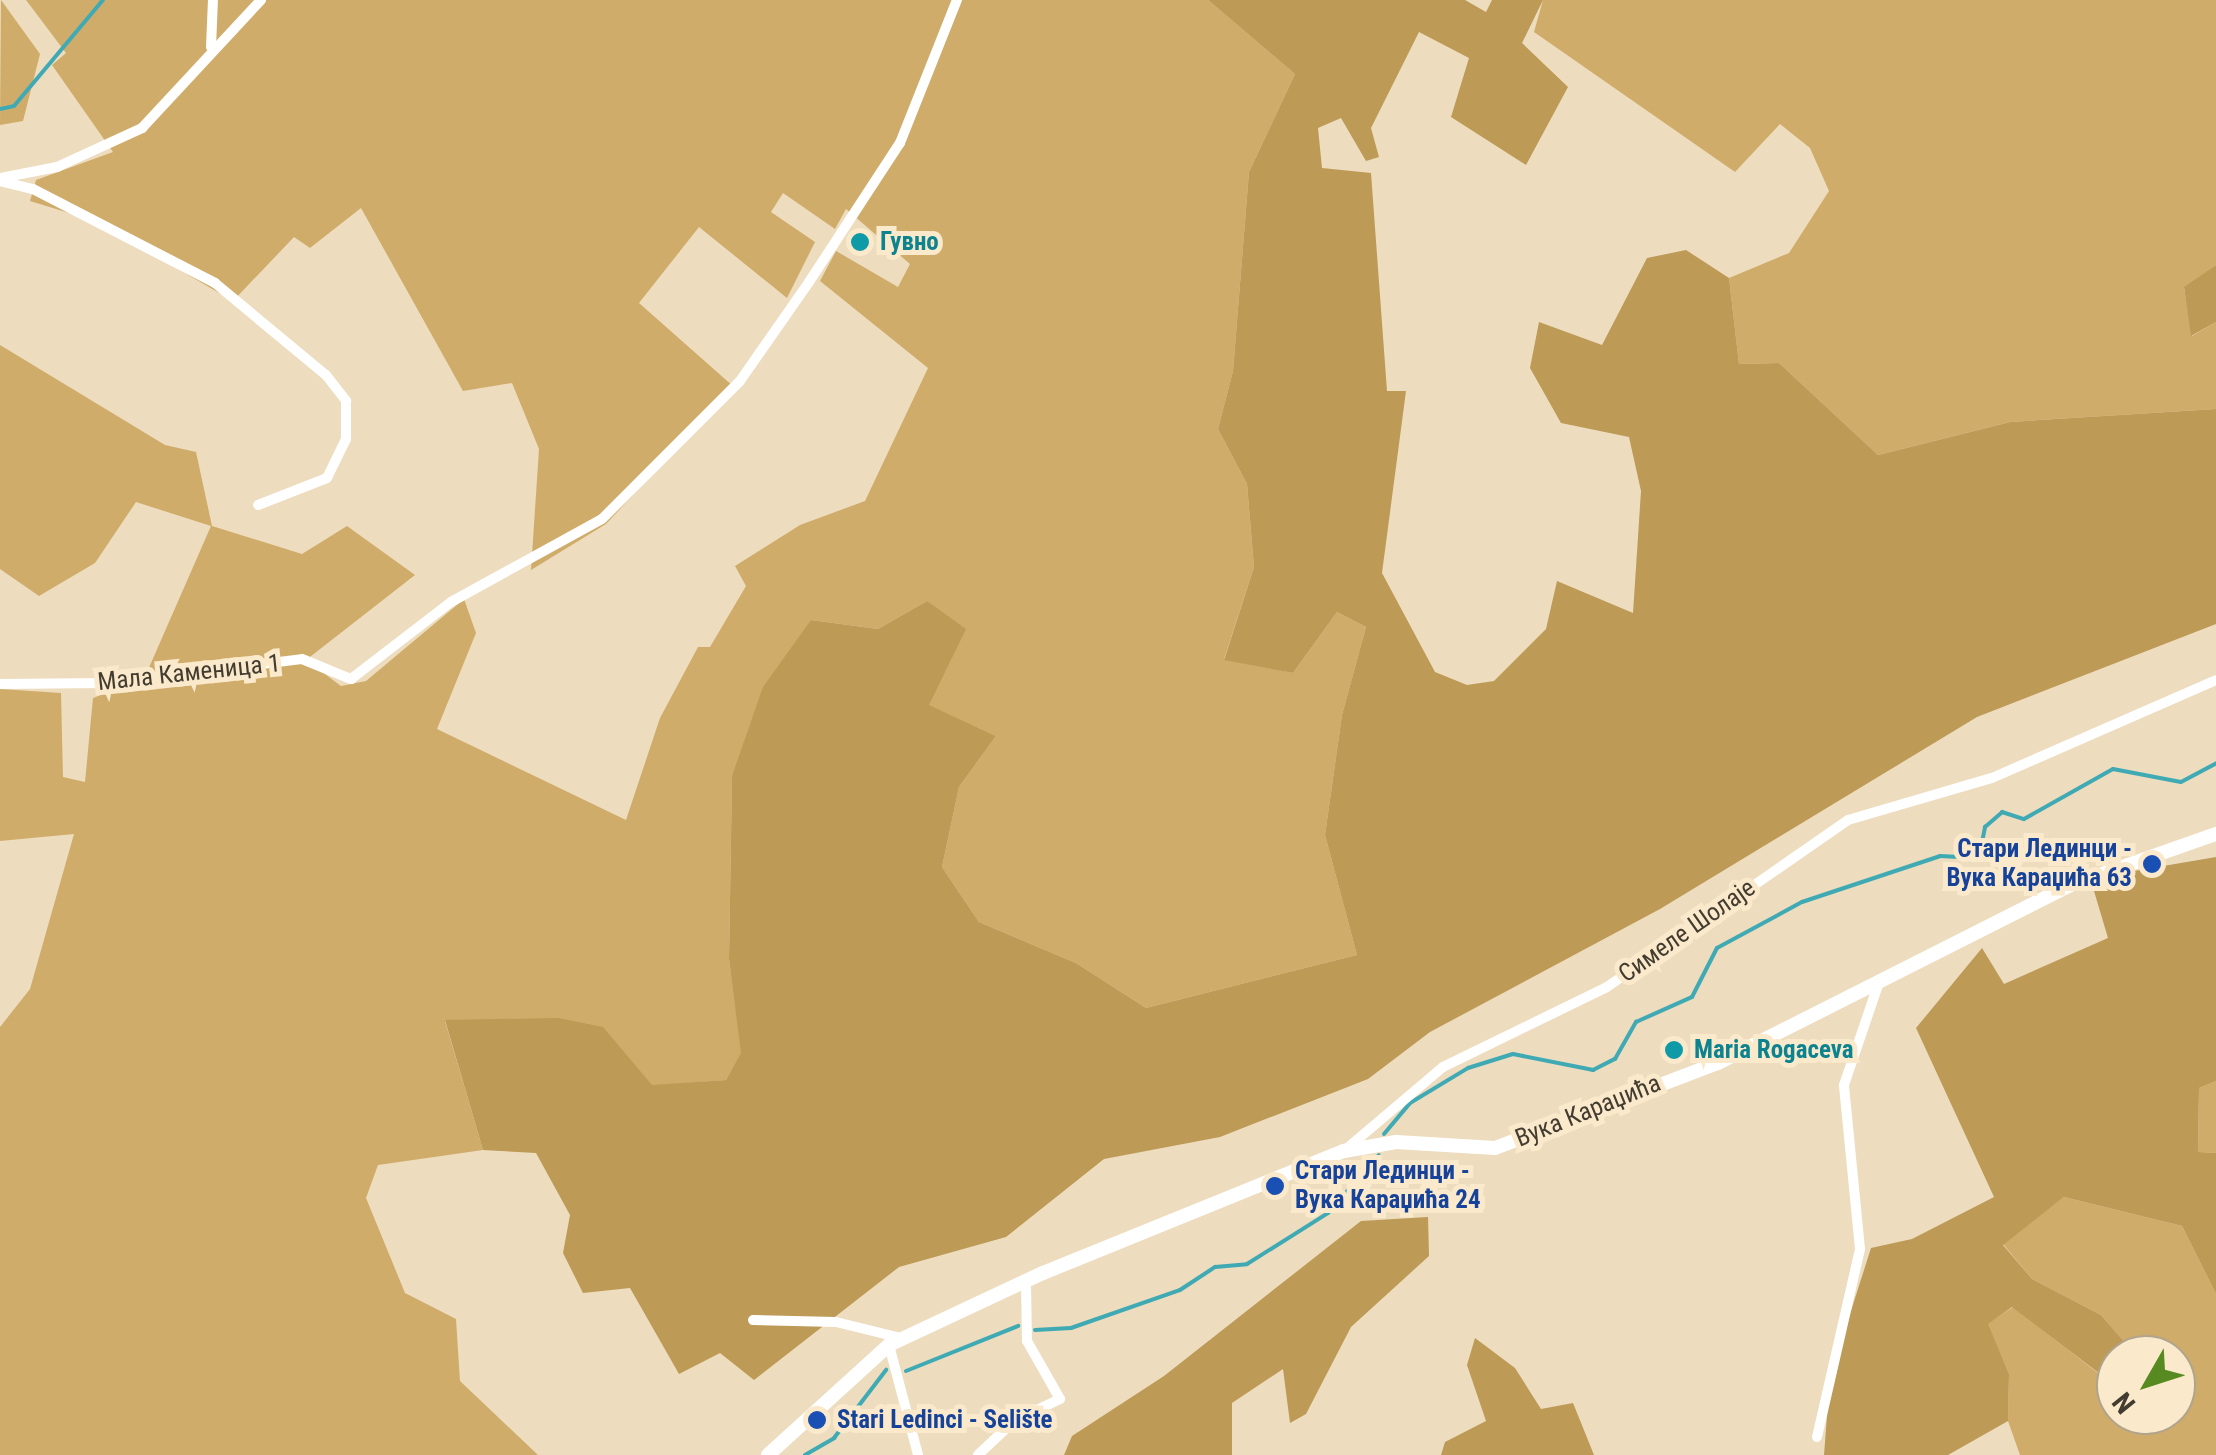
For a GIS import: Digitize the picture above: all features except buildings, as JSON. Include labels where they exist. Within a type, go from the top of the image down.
[{"type":"street","points":[[211,47],[213,0]]},
{"type":"street","points":[[0,180],[57,166],[142,128],[211,47],[261,0]]},
{"type":"street","name":"Мала Каменица 1","points":[[0,684],[107,683],[302,660],[351,679],[451,602],[570,540],[638,488],[740,382],[900,142],[957,0]]},
{"type":"street","points":[[0,180],[33,189],[214,283],[326,375],[346,402],[346,439],[328,478],[258,506]]},
{"type":"street","name":"Симеле Шолаје","points":[[1344,1151],[1443,1068],[1606,986],[1848,820],[1992,778],[2216,680]]},
{"type":"street","name":"Вука Караџића","points":[[768,1455],[895,1341],[1026,1281],[1344,1151],[1396,1142],[1495,1148],[1718,1063],[2072,886],[2216,834]]},
{"type":"street","points":[[1817,1437],[1860,1248],[1844,1085],[1878,984]]},
{"type":"street","points":[[978,1455],[1014,1421],[1060,1399],[1027,1341],[1026,1281]]},
{"type":"street","points":[[753,1320],[836,1322],[895,1341],[918,1455]]},
{"type":"shaded area","points":[[1,0],[40,54],[23,121],[0,125]]},
{"type":"shaded area","points":[[26,0],[1208,0],[1295,74],[1249,172],[1233,371],[1218,429],[1247,484],[1254,567],[1224,659],[1293,673],[1337,612],[1366,627],[1342,715],[1325,835],[1357,955],[1146,1008],[1076,963],[979,922],[942,867],[959,787],[996,736],[928,705],[927,601],[878,629],[811,620],[732,776],[729,959],[742,1053],[726,1080],[652,1086],[602,1027],[445,1021],[483,1150],[378,1165],[366,1198],[405,1293],[456,1319],[460,1381],[538,1455],[0,1455],[0,1027],[30,989],[74,834],[0,841],[0,689],[61,693],[63,777],[85,782],[93,698],[144,679],[211,526],[136,502],[95,563],[39,596],[0,569],[0,345],[165,445],[196,452],[212,526],[302,554],[347,526],[415,575],[306,660],[341,686],[366,681],[464,599],[476,633],[437,729],[626,820],[660,718],[698,647],[710,647],[746,586],[735,566],[800,525],[865,501],[928,368],[820,281],[836,251],[898,287],[910,264],[846,209],[835,229],[783,193],[771,212],[815,242],[787,298],[699,227],[639,303],[734,387],[606,524],[531,570],[539,449],[512,383],[463,391],[361,208],[310,248],[294,237],[233,301],[95,221],[30,201],[36,180],[113,152],[52,65],[66,53]]},
{"type":"shaded area","points":[[1208,0],[1465,0],[1486,12],[1492,0],[1543,0],[1522,43],[1568,87],[1526,165],[1451,117],[1469,58],[1419,32],[1371,128],[1379,157],[1366,161],[1341,118],[1318,128],[1322,168],[1371,173],[1387,391],[1406,391],[1382,573],[1435,672],[1467,685],[1494,681],[1546,629],[1557,581],[1633,613],[1641,491],[1629,437],[1561,423],[1530,368],[1539,322],[1602,345],[1647,258],[1686,250],[1729,278],[1739,364],[1779,363],[1878,455],[2010,422],[2216,409],[2216,624],[1977,717],[1660,909],[1430,1032],[1368,1079],[1220,1137],[1104,1159],[1006,1237],[899,1267],[754,1380],[720,1353],[679,1374],[630,1288],[583,1293],[563,1253],[570,1215],[536,1153],[483,1150],[445,1020],[558,1018],[603,1027],[652,1085],[726,1080],[741,1053],[729,959],[732,776],[763,687],[811,620],[878,629],[927,601],[966,629],[929,705],[996,736],[959,787],[942,867],[979,922],[1076,963],[1146,1008],[1357,955],[1325,835],[1342,715],[1366,627],[1337,612],[1293,673],[1224,660],[1254,567],[1247,484],[1218,429],[1233,371],[1249,172],[1295,74]]},
{"type":"shaded area","points":[[1543,0],[2216,0],[2216,265],[2184,288],[2192,336],[2216,322],[2216,409],[2010,422],[1878,455],[1779,363],[1739,364],[1729,278],[1789,253],[1829,191],[1810,148],[1780,124],[1735,172],[1534,32]]},
{"type":"shaded area","points":[[2216,265],[2216,322],[2191,336],[2184,287]]},
{"type":"shaded area","points":[[2216,857],[2216,1081],[2199,1088],[2198,1152],[2216,1153],[2216,1294],[2182,1226],[2064,1197],[2003,1245],[2032,1279],[2101,1315],[2118,1335],[2096,1335],[2096,1371],[2012,1307],[1988,1324],[2009,1374],[2008,1421],[1948,1455],[1824,1455],[1830,1377],[1871,1248],[1912,1239],[1994,1197],[1916,1028],[1982,948],[2004,984],[2108,938],[2094,891],[2134,871]]},
{"type":"shaded area","points":[[2216,1081],[2216,1153],[2198,1152],[2199,1088]]},
{"type":"shaded area","points":[[2064,1197],[2182,1226],[2216,1294],[2216,1455],[2020,1455],[2008,1421],[2009,1374],[1987,1324],[2013,1307],[2096,1372],[2096,1435],[2196,1435],[2196,1335],[2118,1335],[2101,1315],[2032,1279],[2003,1244]]},
{"type":"shaded area","points":[[1428,1217],[1429,1256],[1351,1327],[1306,1414],[1290,1423],[1283,1369],[1232,1403],[1232,1455],[1064,1455],[1072,1436],[1164,1376],[1361,1221]]},
{"type":"shaded area","points":[[1475,1338],[1515,1368],[1541,1409],[1573,1403],[1594,1455],[1441,1455],[1445,1442],[1486,1421],[1467,1365]]},
{"type":"waterway","points":[[0,109],[14,106],[103,0]]},
{"type":"waterway","points":[[1384,1134],[1410,1103],[1468,1068],[1513,1054],[1593,1070],[1615,1059],[1636,1022],[1692,997],[1717,948],[1802,902],[1940,856],[1979,858],[1985,827],[2002,812],[2024,819],[2113,769],[2181,782],[2216,763]]},
{"type":"waterway","points":[[1035,1330],[1071,1328],[1180,1290],[1215,1267],[1247,1264],[1328,1213],[1379,1155]]},
{"type":"waterway","points":[[906,1371],[1018,1326]]},
{"type":"waterway","points":[[805,1455],[834,1438],[886,1370]]},
{"type":"place","name":"Гувно","points":[[860,242]]},
{"type":"place","name":"Стари Лединци - Вука Караџића 63","points":[[2152,864]]},
{"type":"place","name":"Maria Rogaceva","points":[[1674,1050]]},
{"type":"place","name":"Стари Лединци - Вука Караџића 24","points":[[1275,1186]]},
{"type":"place","name":"Stari Ledinci - Selište","points":[[817,1420]]}]
